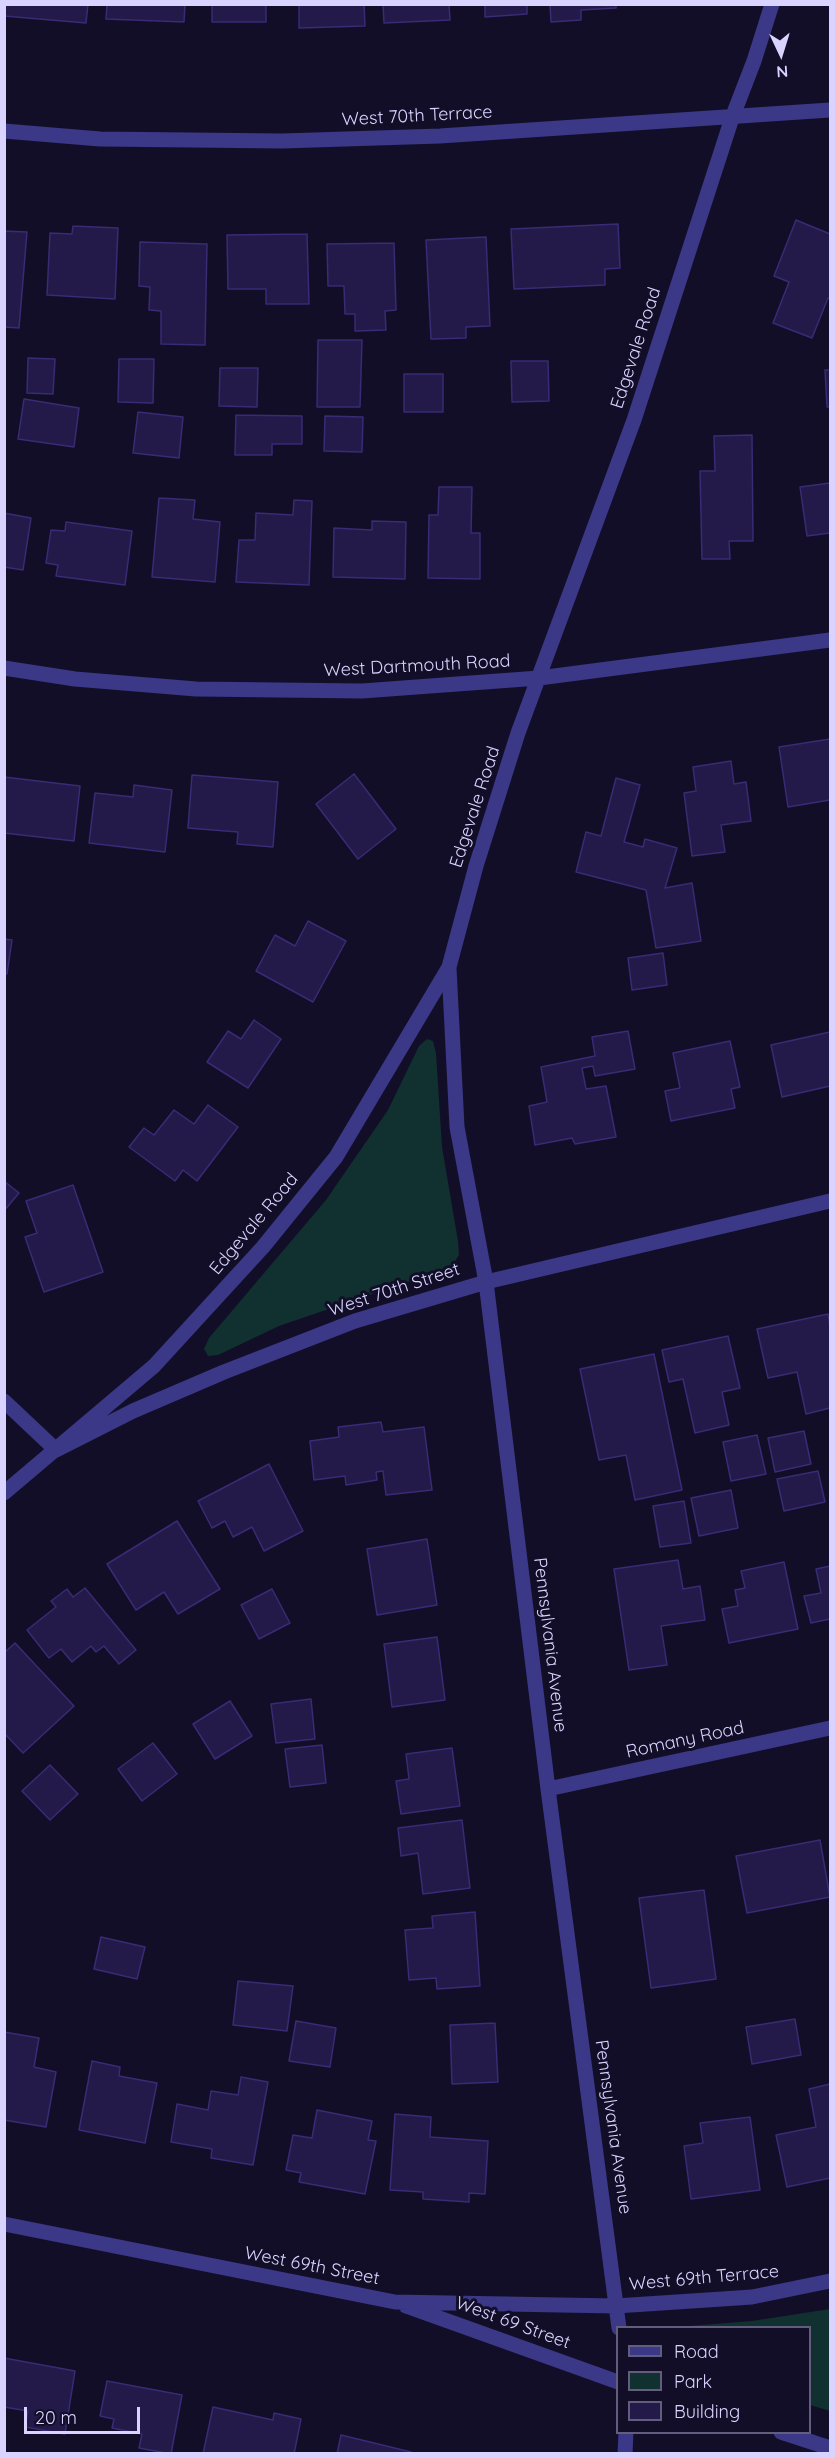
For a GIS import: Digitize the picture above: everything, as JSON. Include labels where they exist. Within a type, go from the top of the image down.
[{"type":"street","name":"Edgevale Road","points":[[4,1493],[154,1366],[271,1238],[336,1157],[449,967],[476,866],[518,733],[634,420],[732,118],[751,70],[772,4]]},
{"type":"street","name":"West 70th Terrace","points":[[4,131],[100,139],[282,141],[440,136],[831,110]]},
{"type":"street","name":"West Dartmouth Road","points":[[4,668],[75,679],[196,689],[362,691],[539,678],[831,640]]},
{"type":"street","name":"Pennsylvania Avenue","points":[[449,967],[457,1127],[486,1282],[548,1789],[619,2326]]},
{"type":"street","name":"West 70th Street","points":[[56,1450],[133,1411],[224,1372],[355,1321],[486,1282],[831,1202]]},
{"type":"street","points":[[4,1401],[56,1450]]},
{"type":"street","name":"Romany Road","points":[[548,1789],[831,1728]]},
{"type":"street","name":"West 69th Street","points":[[4,2224],[395,2302],[616,2306]]},
{"type":"street","name":"West 69th Terrace","points":[[616,2306],[752,2297],[831,2281]]},
{"type":"street","name":"West 69 Street","points":[[395,2302],[616,2381]]},
{"type":"street","points":[[626,2434],[626,2454]]},
{"type":"street","points":[[784,2434],[831,2448]]},
{"type":"green space","points":[[427,1039],[433,1041],[436,1053],[442,1147],[458,1241],[459,1255],[453,1264],[440,1271],[279,1326],[218,1355],[208,1356],[204,1349],[209,1338],[326,1200],[388,1110],[419,1046]]},
{"type":"green space","points":[[830,2309],[830,2411],[811,2405],[811,2326],[689,2326],[752,2321]]},
{"type":"building","points":[[5,4],[88,4],[86,23],[4,16]]},
{"type":"building","points":[[107,4],[185,4],[184,22],[106,19]]},
{"type":"building","points":[[212,4],[266,4],[266,22],[212,22]]},
{"type":"building","points":[[299,4],[364,4],[365,26],[299,28]]},
{"type":"building","points":[[383,4],[449,4],[450,20],[384,23]]},
{"type":"building","points":[[485,4],[527,4],[527,14],[485,17]]},
{"type":"building","points":[[550,4],[616,4],[616,8],[581,10],[581,20],[551,22]]},
{"type":"building","points":[[796,220],[830,234],[830,299],[828,298],[812,338],[773,323],[789,282],[774,276]]},
{"type":"building","points":[[618,224],[620,268],[605,269],[605,285],[514,289],[511,229]]},
{"type":"building","points":[[73,226],[118,228],[115,299],[47,295],[50,233],[72,234]]},
{"type":"building","points":[[4,231],[27,232],[19,328],[4,327]]},
{"type":"building","points":[[307,234],[309,304],[266,304],[266,289],[228,289],[227,235]]},
{"type":"building","points":[[486,237],[490,326],[466,327],[466,338],[431,339],[426,240]]},
{"type":"building","points":[[140,242],[207,244],[205,345],[161,344],[161,311],[149,310],[150,287],[139,286]]},
{"type":"building","points":[[394,243],[396,310],[385,311],[386,330],[355,331],[355,314],[345,314],[344,286],[328,286],[327,244]]},
{"type":"building","points":[[318,340],[362,340],[360,407],[317,407]]},
{"type":"building","points":[[28,358],[55,359],[53,394],[27,393]]},
{"type":"building","points":[[119,359],[154,359],[153,403],[118,402]]},
{"type":"building","points":[[511,361],[548,361],[549,401],[512,402]]},
{"type":"building","points":[[220,368],[258,368],[257,407],[219,406]]},
{"type":"building","points":[[825,370],[830,370],[830,407],[827,407]]},
{"type":"building","points":[[404,374],[443,374],[443,412],[404,412]]},
{"type":"building","points":[[24,399],[79,408],[74,447],[18,439]]},
{"type":"building","points":[[138,412],[183,417],[179,458],[133,453]]},
{"type":"building","points":[[236,415],[302,416],[302,444],[272,444],[272,455],[235,455]]},
{"type":"building","points":[[325,416],[363,417],[362,452],[324,451]]},
{"type":"building","points":[[752,435],[753,541],[729,541],[730,559],[702,559],[700,471],[715,471],[714,436]]},
{"type":"building","points":[[830,483],[830,533],[807,536],[800,487]]},
{"type":"building","points":[[439,487],[472,487],[471,533],[480,533],[480,579],[428,578],[429,515],[438,515]]},
{"type":"building","points":[[159,498],[195,500],[193,519],[220,522],[215,582],[152,577]]},
{"type":"building","points":[[294,500],[312,501],[309,585],[236,582],[239,540],[255,540],[256,513],[293,515]]},
{"type":"building","points":[[4,513],[31,518],[23,570],[4,567]]},
{"type":"building","points":[[372,521],[406,522],[405,579],[333,577],[334,528],[372,530]]},
{"type":"building","points":[[66,522],[132,531],[125,585],[56,576],[58,565],[46,563],[51,530],[65,531]]},
{"type":"building","points":[[830,739],[830,800],[788,807],[779,747]]},
{"type":"building","points":[[731,761],[734,784],[746,782],[751,821],[721,825],[725,852],[692,856],[684,793],[696,791],[693,767]]},
{"type":"building","points":[[354,774],[396,829],[358,859],[316,804]]},
{"type":"building","points":[[192,775],[278,782],[273,847],[237,844],[238,832],[188,828]]},
{"type":"building","points":[[4,777],[80,786],[74,841],[4,833]]},
{"type":"building","points":[[616,778],[640,785],[624,842],[643,847],[645,839],[677,848],[665,888],[692,883],[701,941],[656,948],[646,890],[576,872],[586,832],[601,836]]},
{"type":"building","points":[[134,785],[172,790],[165,852],[89,843],[95,793],[133,797]]},
{"type":"building","points":[[308,921],[346,941],[313,1002],[256,971],[275,935],[295,946]]},
{"type":"building","points":[[4,939],[12,940],[7,974],[4,974]]},
{"type":"building","points":[[663,953],[667,985],[632,990],[628,958]]},
{"type":"building","points":[[254,1020],[281,1039],[248,1088],[207,1062],[228,1031],[241,1039]]},
{"type":"building","points":[[628,1031],[635,1069],[595,1076],[593,1066],[582,1068],[586,1089],[606,1086],[616,1137],[575,1144],[572,1138],[535,1145],[529,1106],[547,1102],[541,1067],[595,1056],[592,1037]]},
{"type":"building","points":[[830,1032],[830,1086],[782,1097],[771,1045]]},
{"type":"building","points":[[730,1041],[740,1087],[731,1089],[735,1108],[671,1121],[665,1091],[680,1088],[673,1053]]},
{"type":"building","points":[[208,1105],[238,1127],[197,1181],[183,1170],[175,1181],[129,1147],[144,1128],[154,1135],[174,1110],[194,1124]]},
{"type":"building","points":[[4,1181],[19,1193],[4,1211]]},
{"type":"building","points":[[73,1185],[103,1272],[44,1292],[25,1237],[37,1233],[26,1201]]},
{"type":"building","points":[[828,1314],[830,1408],[806,1414],[797,1372],[768,1378],[757,1329]]},
{"type":"building","points":[[728,1336],[740,1388],[722,1392],[729,1425],[695,1433],[683,1379],[669,1382],[662,1350]]},
{"type":"building","points":[[654,1354],[682,1490],[635,1500],[626,1455],[599,1460],[580,1369]]},
{"type":"building","points":[[381,1422],[383,1432],[424,1427],[432,1490],[386,1495],[383,1471],[376,1472],[377,1480],[346,1485],[345,1476],[314,1480],[310,1441],[339,1437],[338,1427]]},
{"type":"building","points":[[804,1431],[811,1464],[775,1472],[768,1438]]},
{"type":"building","points":[[757,1435],[766,1474],[731,1481],[723,1442]]},
{"type":"building","points":[[269,1464],[303,1531],[264,1551],[252,1527],[233,1537],[225,1521],[212,1528],[198,1501]]},
{"type":"building","points":[[818,1471],[825,1502],[784,1511],[777,1479]]},
{"type":"building","points":[[731,1490],[738,1528],[699,1536],[691,1498]]},
{"type":"building","points":[[684,1501],[691,1543],[660,1547],[653,1506]]},
{"type":"building","points":[[177,1521],[220,1589],[178,1614],[164,1592],[136,1610],[107,1564]]},
{"type":"building","points":[[427,1539],[437,1605],[377,1615],[367,1549]]},
{"type":"building","points":[[678,1560],[683,1589],[700,1586],[705,1620],[661,1626],[667,1665],[629,1670],[614,1569]]},
{"type":"building","points":[[784,1562],[798,1629],[729,1643],[722,1609],[738,1606],[735,1590],[745,1588],[741,1571]]},
{"type":"building","points":[[830,1566],[830,1619],[811,1623],[804,1596],[821,1593],[816,1569]]},
{"type":"building","points":[[85,1588],[136,1650],[119,1664],[104,1646],[96,1652],[91,1646],[72,1662],[61,1649],[49,1658],[27,1630],[56,1607],[51,1601],[67,1589],[73,1597]]},
{"type":"building","points":[[272,1589],[290,1623],[259,1639],[241,1605]]},
{"type":"building","points":[[437,1637],[445,1700],[392,1707],[384,1644]]},
{"type":"building","points":[[15,1643],[74,1706],[23,1753],[4,1733],[4,1653]]},
{"type":"building","points":[[311,1699],[315,1739],[276,1743],[271,1704]]},
{"type":"building","points":[[230,1701],[252,1736],[215,1759],[193,1724]]},
{"type":"building","points":[[153,1743],[177,1774],[142,1801],[118,1769]]},
{"type":"building","points":[[322,1745],[326,1783],[290,1787],[285,1749]]},
{"type":"building","points":[[452,1748],[460,1806],[401,1814],[396,1781],[409,1779],[406,1754]]},
{"type":"building","points":[[50,1765],[78,1794],[50,1820],[22,1791]]},
{"type":"building","points":[[462,1820],[470,1888],[423,1894],[418,1853],[401,1856],[398,1828]]},
{"type":"building","points":[[820,1840],[830,1897],[747,1913],[736,1856]]},
{"type":"building","points":[[704,1890],[716,1979],[651,1988],[639,1898]]},
{"type":"building","points":[[475,1912],[480,1986],[437,1989],[436,1978],[409,1980],[405,1930],[433,1928],[432,1916]]},
{"type":"building","points":[[101,1937],[145,1947],[137,1979],[94,1969]]},
{"type":"building","points":[[238,1981],[293,1986],[287,2031],[233,2025]]},
{"type":"building","points":[[795,2019],[801,2055],[752,2064],[746,2027]]},
{"type":"building","points":[[296,2021],[336,2028],[330,2067],[289,2061]]},
{"type":"building","points":[[495,2023],[498,2082],[452,2084],[450,2025]]},
{"type":"building","points":[[4,2032],[39,2038],[34,2067],[56,2072],[46,2127],[4,2120]]},
{"type":"building","points":[[92,2061],[120,2067],[119,2076],[157,2083],[145,2143],[79,2130]]},
{"type":"building","points":[[241,2077],[268,2082],[253,2165],[211,2158],[212,2149],[171,2142],[177,2104],[208,2110],[211,2091],[238,2095]]},
{"type":"building","points":[[830,2084],[830,2178],[787,2187],[776,2135],[816,2127],[809,2089]]},
{"type":"building","points":[[317,2110],[372,2121],[368,2140],[376,2141],[365,2194],[299,2182],[301,2173],[286,2170],[293,2135],[312,2138]]},
{"type":"building","points":[[395,2114],[431,2117],[430,2137],[488,2141],[485,2194],[469,2193],[469,2202],[423,2199],[423,2192],[390,2190]]},
{"type":"building","points":[[750,2117],[760,2190],[691,2199],[684,2146],[703,2143],[700,2123]]},
{"type":"building","points":[[4,2358],[75,2371],[65,2434],[25,2427],[28,2411],[4,2407]]},
{"type":"building","points":[[107,2381],[182,2395],[171,2454],[139,2448],[142,2434],[112,2428],[114,2419],[100,2416]]},
{"type":"building","points":[[213,2407],[273,2420],[274,2413],[301,2419],[294,2454],[203,2454]]},
{"type":"building","points":[[341,2435],[411,2452],[411,2454],[337,2454]]}]
